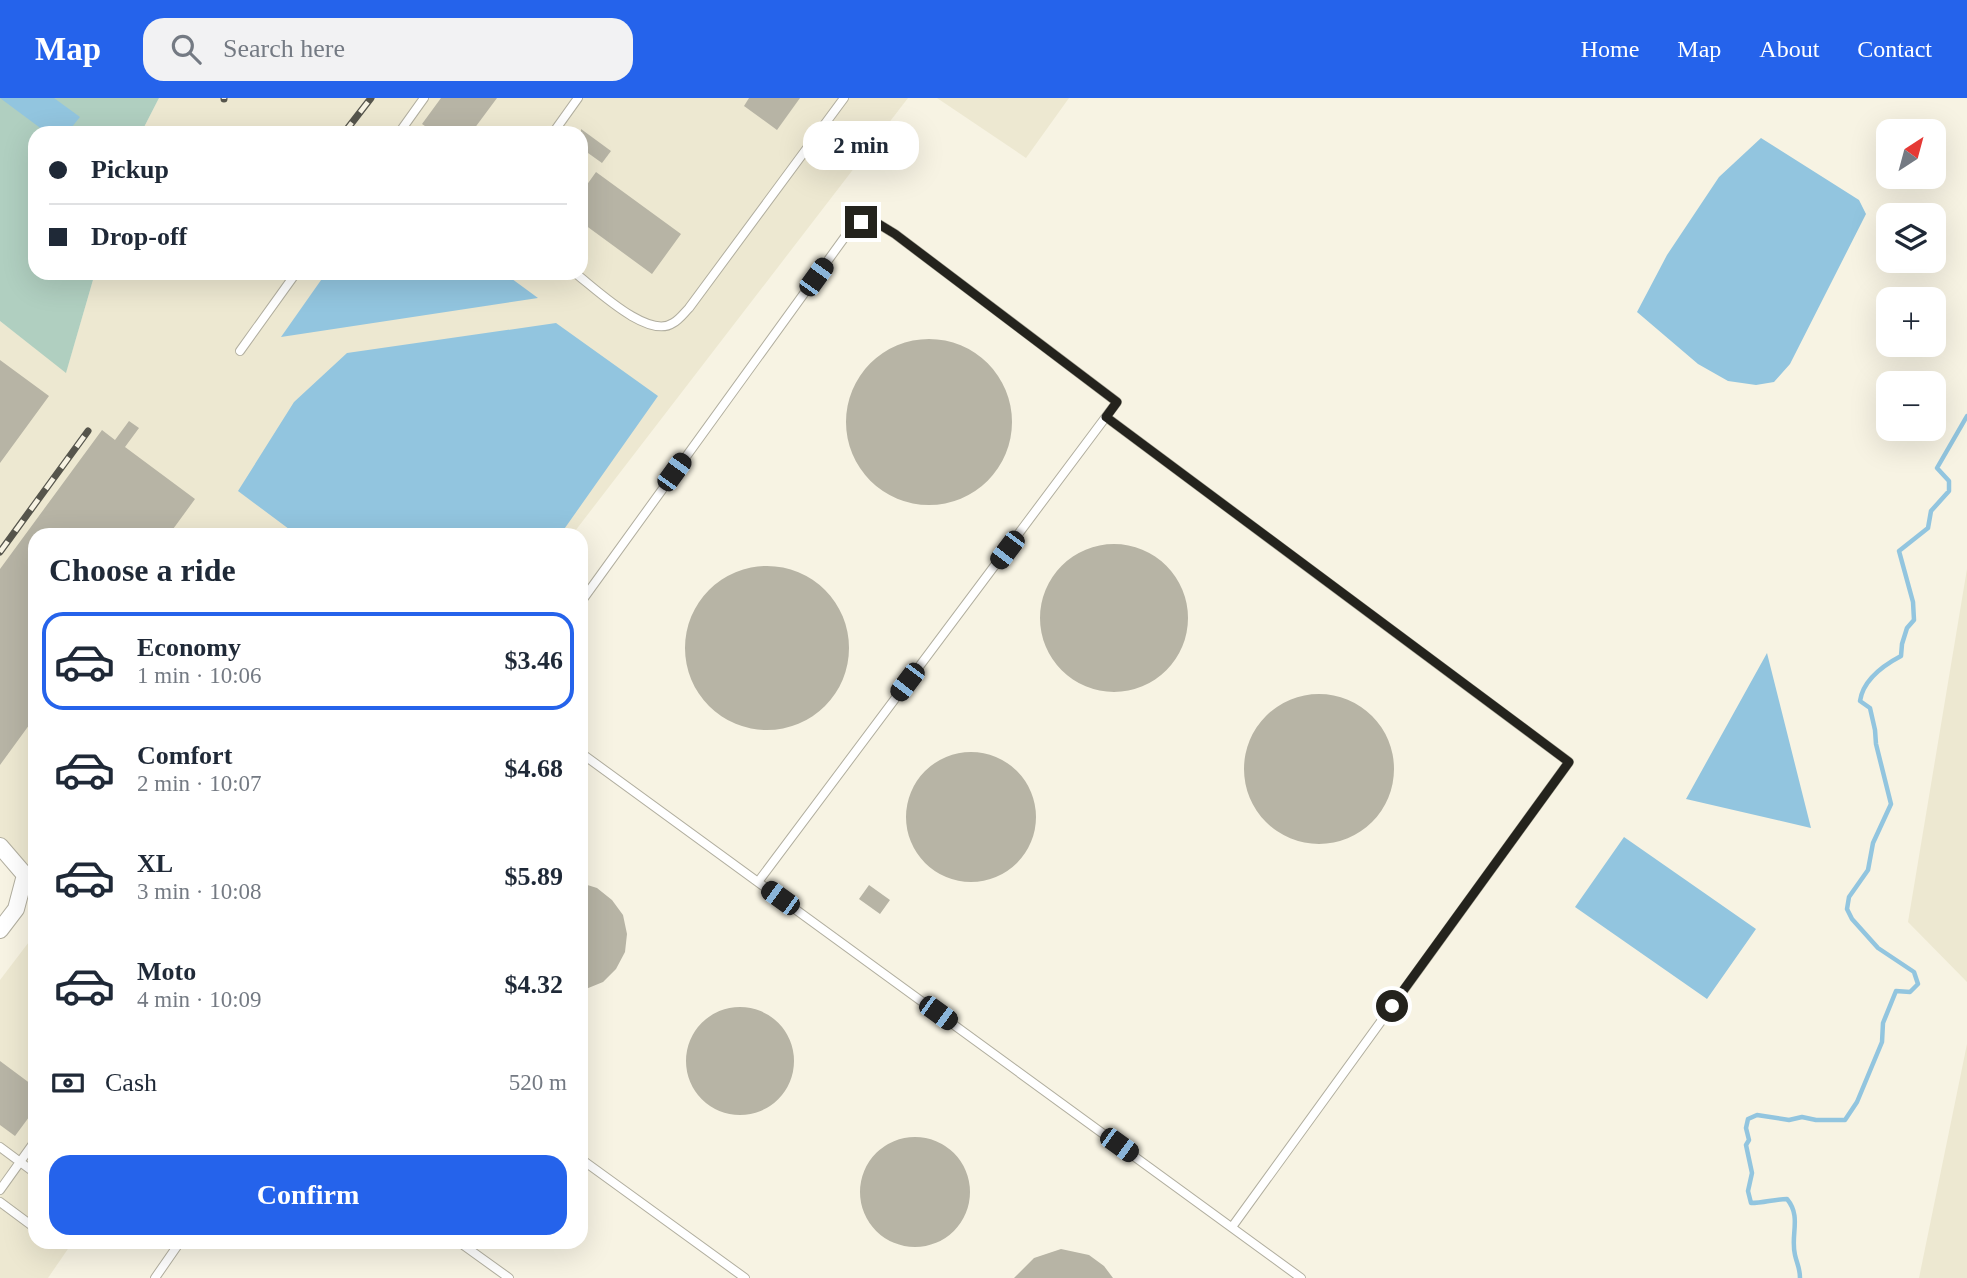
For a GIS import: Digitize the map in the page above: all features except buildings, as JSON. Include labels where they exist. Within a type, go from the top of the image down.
[{"type":"street","points":[[0,846],[28,870]]},
{"type":"street","points":[[0,930],[16,909],[28,877]]},
{"type":"lane","points":[[404,126],[424,98]]},
{"type":"lane","points":[[558,126],[578,98]]},
{"type":"lane","points":[[584,280],[638,321],[655,327],[672,325],[689,308],[844,98]]},
{"type":"lane","points":[[588,592],[847,234],[861,222],[877,223],[895,234],[1117,402],[758,882]]},
{"type":"lane","points":[[240,351],[291,280]]},
{"type":"lane","points":[[1106,417],[1569,762],[1232,1227]]},
{"type":"lane","points":[[588,758],[1301,1278]]},
{"type":"lane","points":[[0,1147],[28,1168]]},
{"type":"lane","points":[[0,1190],[28,1151]]},
{"type":"lane","points":[[588,1164],[745,1278]]},
{"type":"lane","points":[[0,1202],[28,1223]]},
{"type":"lane","points":[[155,1278],[175,1249]]},
{"type":"lane","points":[[470,1249],[509,1278]]},
{"type":"shaded area","points":[[159,98],[908,98],[577,528],[28,528],[28,864],[0,842],[0,321],[66,372],[93,280],[588,280],[588,126],[145,126]]},
{"type":"shaded area","points":[[937,98],[1069,98],[1026,158]]},
{"type":"shaded area","points":[[1967,569],[1967,982],[1908,922]]},
{"type":"shaded area","points":[[28,943],[28,1249],[68,1249],[48,1278],[0,1278],[0,980]]},
{"type":"shaded area","points":[[1967,1044],[1967,1278],[1919,1278]]},
{"type":"green space","points":[[0,98],[159,98],[145,126],[28,126],[28,280],[93,280],[66,373],[0,321]]},
{"type":"water","points":[[0,98],[54,98],[80,117],[73,126],[38,126]]},
{"type":"water","points":[[1761,138],[1859,200],[1866,214],[1790,364],[1774,382],[1756,385],[1728,381],[1698,364],[1637,312],[1667,255],[1719,177]]},
{"type":"water","points":[[321,280],[514,280],[538,298],[281,337]]},
{"type":"water","points":[[556,323],[658,396],[565,528],[288,528],[238,491],[294,402],[347,353]]},
{"type":"water","points":[[1767,653],[1811,828],[1686,799]]},
{"type":"water","points":[[1624,837],[1756,929],[1707,999],[1575,907]]},
{"type":"waterway","points":[[1800,1278],[1794,1248],[1795,1219],[1787,1199],[1751,1203],[1748,1191],[1752,1173],[1746,1145],[1749,1140],[1746,1128],[1748,1119],[1757,1115],[1789,1120],[1802,1117],[1845,1120],[1857,1102],[1882,1042],[1883,1023],[1896,991],[1910,992],[1918,984],[1914,972],[1878,948],[1852,919],[1847,909],[1849,897],[1868,870],[1873,843],[1891,804],[1870,708],[1860,701],[1870,680],[1901,656],[1907,628],[1914,620],[1913,602],[1899,551],[1928,528],[1931,511],[1949,491],[1949,481],[1937,468],[1967,416]]},
{"type":"railway","points":[[349,126],[371,98]]},
{"type":"railway","points":[[0,552],[88,431]]},
{"type":"route","points":[[861,222],[877,223],[895,234],[1117,402],[1106,417],[1569,762],[1392,1006]]}]
